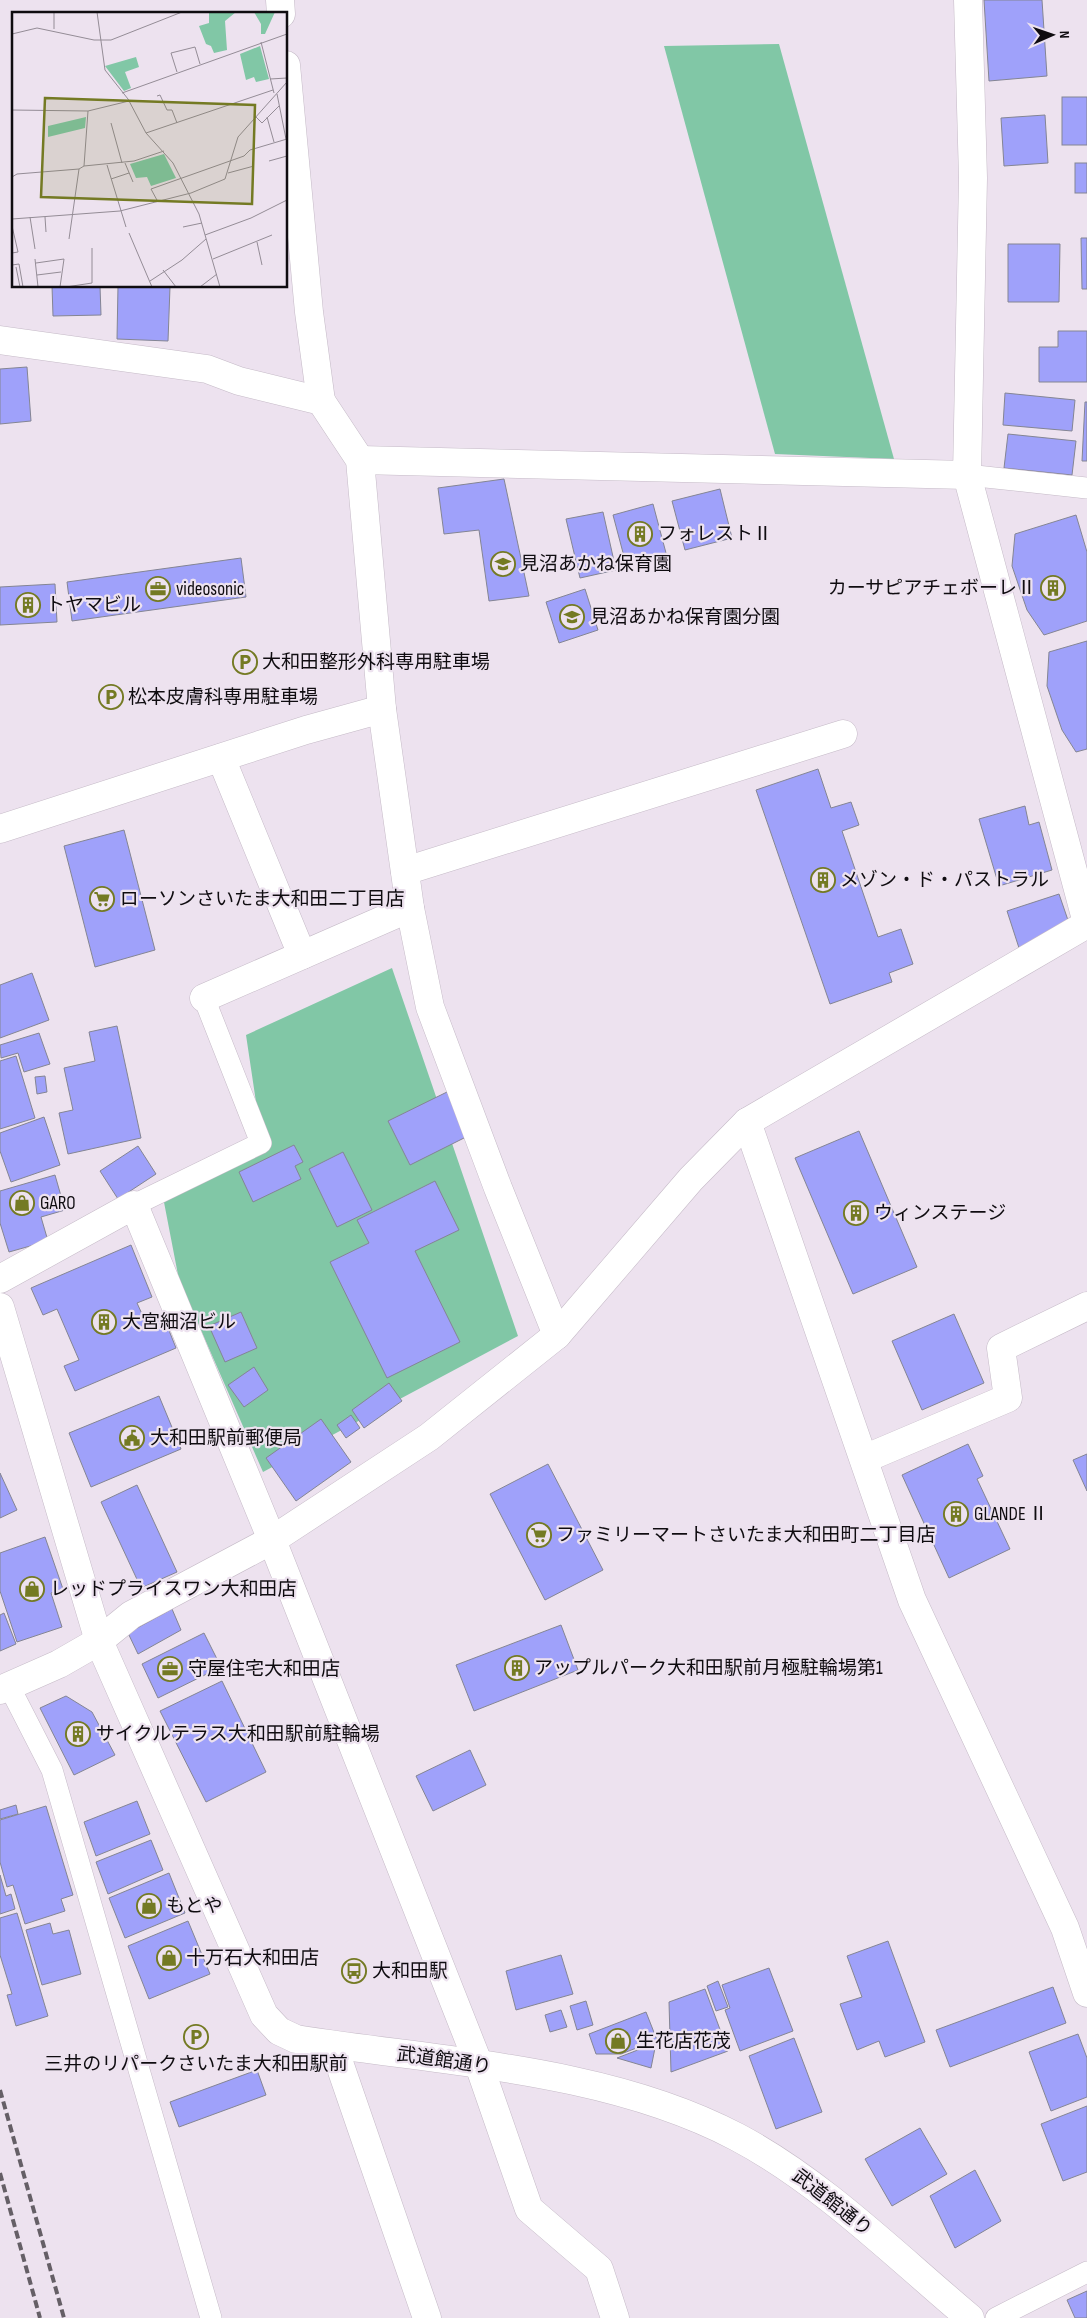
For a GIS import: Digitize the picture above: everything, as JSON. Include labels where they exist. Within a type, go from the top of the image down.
[{"type":"street","points":[[4,1688],[58,1664],[99,1641],[131,1615],[272,1540],[429,1438],[557,1335],[691,1180],[747,1122],[1087,924],[967,476],[973,178],[968,0]]},
{"type":"street","points":[[288,86],[309,312],[321,401],[360,460],[382,709],[410,908],[430,1007],[498,1188],[557,1335]]},
{"type":"street","points":[[0,340],[207,369],[239,381],[321,401]]},
{"type":"street","points":[[360,460],[967,476]]},
{"type":"street","points":[[0,829],[306,730],[382,709]]},
{"type":"street","points":[[405,871],[843,734]]},
{"type":"street","points":[[221,758],[302,955]]},
{"type":"street","points":[[204,998],[410,908]]},
{"type":"street","points":[[747,1122],[912,1600],[1065,1928],[1087,1993]]},
{"type":"street","points":[[0,1278],[134,1205],[272,1540],[479,2065],[529,2209],[598,2270],[615,2318]]},
{"type":"street","name":"武道館通り","points":[[0,1306],[99,1641],[264,2015],[279,2031],[296,2039],[479,2065],[568,2080],[635,2097],[686,2113],[738,2137],[790,2170],[842,2210],[968,2318]]},
{"type":"street","points":[[864,1460],[1008,1398],[1001,1348],[1087,1306]]},
{"type":"street","points":[[333,2045],[426,2318]]},
{"type":"lane","points":[[967,476],[1087,488]]},
{"type":"lane","points":[[134,1205],[260,1143],[204,998]]},
{"type":"lane","points":[[4,1688],[52,1770],[211,2318]]},
{"type":"lane","points":[[996,2318],[1087,2272]]},
{"type":"green space","points":[[779,44],[894,459],[775,454],[664,46]]},
{"type":"green space","points":[[392,968],[518,1336],[263,1472],[179,1280],[163,1197],[263,1149],[246,1035]]},
{"type":"building","points":[[984,0],[1042,0],[1047,76],[989,81]]},
{"type":"building","points":[[1062,97],[1087,97],[1087,145],[1062,145]]},
{"type":"building","points":[[1045,115],[1048,163],[1004,166],[1001,118]]},
{"type":"building","points":[[1075,163],[1087,163],[1087,193],[1075,193]]},
{"type":"building","points":[[1081,238],[1087,238],[1087,289],[1082,289]]},
{"type":"building","points":[[1008,244],[1060,244],[1059,302],[1008,302]]},
{"type":"building","points":[[52,288],[100,288],[101,315],[53,316]]},
{"type":"building","points":[[118,288],[170,288],[168,341],[117,339]]},
{"type":"building","points":[[1058,331],[1087,331],[1087,382],[1039,382],[1039,347],[1058,347]]},
{"type":"building","points":[[27,367],[31,421],[0,424],[0,369]]},
{"type":"building","points":[[1005,393],[1075,400],[1072,431],[1003,425]]},
{"type":"building","points":[[1085,402],[1087,402],[1087,461],[1082,461]]},
{"type":"building","points":[[1008,434],[1076,441],[1072,475],[1004,468]]},
{"type":"building","points":[[504,479],[529,596],[489,601],[479,530],[444,534],[438,488]]},
{"type":"building","points":[[720,489],[732,538],[685,550],[672,501]]},
{"type":"building","name":"フォレストⅡ","points":[[653,504],[666,553],[626,564],[613,515]]},
{"type":"building","points":[[603,512],[616,570],[580,578],[566,519]]},
{"type":"building","name":"カーサピアチェボーレⅡ","points":[[1076,515],[1087,552],[1087,621],[1044,635],[1027,610],[1012,566],[1015,534]]},
{"type":"building","points":[[241,558],[246,597],[72,621],[67,582]]},
{"type":"building","name":"トヤマビル","points":[[55,584],[57,622],[0,625],[0,587]]},
{"type":"building","points":[[585,589],[598,630],[559,643],[546,602]]},
{"type":"building","points":[[1087,641],[1087,749],[1076,752],[1062,730],[1047,686],[1049,652]]},
{"type":"building","name":"メゾン・ド・パストラル","points":[[818,769],[831,808],[851,802],[859,825],[842,831],[878,937],[901,929],[913,964],[889,973],[892,982],[830,1004],[756,790]]},
{"type":"building","points":[[1025,806],[1029,825],[1039,822],[1052,870],[999,886],[979,819]]},
{"type":"building","points":[[124,830],[155,950],[95,967],[64,846]]},
{"type":"building","points":[[1059,894],[1070,926],[1020,951],[1007,911]]},
{"type":"building","points":[[32,973],[49,1020],[0,1038],[0,985]]},
{"type":"building","points":[[117,1026],[141,1138],[68,1154],[59,1113],[73,1110],[64,1068],[95,1061],[89,1032]]},
{"type":"building","points":[[39,1033],[50,1064],[24,1072],[18,1053],[1,1058],[0,1045]]},
{"type":"building","points":[[16,1056],[35,1118],[0,1129],[0,1061]]},
{"type":"building","points":[[45,1076],[47,1092],[37,1094],[35,1077]]},
{"type":"building","points":[[447,1092],[468,1136],[410,1165],[388,1121]]},
{"type":"building","points":[[44,1117],[60,1165],[11,1182],[0,1151],[0,1133]]},
{"type":"building","name":"ウィンステージ","points":[[859,1131],[917,1267],[853,1294],[795,1158]]},
{"type":"building","points":[[294,1145],[303,1162],[295,1166],[301,1179],[253,1202],[239,1172]]},
{"type":"building","points":[[138,1146],[156,1174],[118,1199],[100,1171]]},
{"type":"building","points":[[343,1152],[372,1210],[337,1227],[309,1169]]},
{"type":"building","points":[[55,1175],[65,1210],[41,1217],[48,1241],[9,1252],[0,1223],[0,1191]]},
{"type":"building","points":[[435,1181],[459,1230],[415,1251],[460,1342],[387,1378],[330,1262],[369,1243],[357,1220]]},
{"type":"building","name":"大宮細沼ビル","points":[[131,1245],[152,1297],[137,1303],[147,1325],[164,1318],[176,1348],[75,1391],[64,1366],[79,1360],[57,1309],[43,1315],[31,1288]]},
{"type":"building","points":[[241,1312],[257,1348],[225,1362],[209,1326]]},
{"type":"building","points":[[954,1314],[984,1383],[922,1410],[892,1341]]},
{"type":"building","points":[[254,1367],[268,1390],[244,1407],[228,1385]]},
{"type":"building","points":[[389,1383],[402,1401],[364,1428],[352,1410]]},
{"type":"building","points":[[159,1396],[181,1449],[91,1487],[69,1433]]},
{"type":"building","points":[[351,1415],[360,1428],[346,1438],[337,1425]]},
{"type":"building","points":[[321,1419],[351,1462],[296,1501],[266,1458]]},
{"type":"building","name":"GLANDE Ⅱ","points":[[968,1444],[983,1476],[977,1479],[1010,1549],[949,1578],[902,1475]]},
{"type":"building","points":[[1087,1454],[1087,1491],[1073,1460]]},
{"type":"building","points":[[548,1464],[603,1570],[545,1600],[490,1494]]},
{"type":"building","points":[[0,1473],[17,1510],[0,1518]]},
{"type":"building","points":[[137,1485],[177,1572],[141,1588],[101,1502]]},
{"type":"building","points":[[45,1537],[63,1589],[51,1593],[62,1627],[17,1642],[0,1591],[0,1553]]},
{"type":"building","points":[[172,1609],[181,1630],[138,1654],[128,1633]]},
{"type":"building","points":[[4,1613],[16,1644],[0,1651],[0,1615]]},
{"type":"building","name":"アップルパーク大和田駅前月極駐輪場第1","points":[[561,1625],[578,1670],[474,1711],[456,1665]]},
{"type":"building","points":[[204,1633],[221,1667],[158,1698],[142,1664]]},
{"type":"building","points":[[222,1681],[266,1772],[206,1802],[160,1711]]},
{"type":"building","name":"サイクルテラス大和田駅前駐輪場","points":[[66,1696],[92,1712],[115,1755],[74,1775],[40,1708]]},
{"type":"building","points":[[470,1750],[486,1785],[433,1811],[416,1776]]},
{"type":"building","points":[[137,1801],[150,1834],[96,1856],[84,1822]]},
{"type":"building","points":[[16,1805],[18,1814],[0,1819],[0,1810]]},
{"type":"building","points":[[46,1806],[73,1895],[61,1899],[65,1911],[25,1924],[13,1885],[7,1887],[0,1862],[0,1820]]},
{"type":"building","points":[[151,1840],[163,1870],[108,1894],[96,1862]]},
{"type":"building","points":[[169,1873],[185,1913],[125,1938],[109,1898]]},
{"type":"building","points":[[0,1875],[6,1896],[11,1894],[15,1909],[0,1914]]},
{"type":"building","points":[[17,1913],[48,2016],[16,2026],[7,1995],[12,1994],[0,1955],[0,1918]]},
{"type":"building","points":[[188,1921],[210,1974],[149,1999],[128,1946]]},
{"type":"building","points":[[50,1923],[53,1934],[69,1930],[81,1974],[42,1985],[26,1930]]},
{"type":"building","points":[[888,1941],[925,2042],[885,2057],[879,2041],[857,2050],[840,2004],[862,1997],[847,1956]]},
{"type":"building","points":[[561,1955],[573,1994],[516,2010],[506,1971]]},
{"type":"building","points":[[769,1968],[793,2031],[740,2051],[725,2010],[730,2008],[722,1985]]},
{"type":"building","points":[[718,1981],[728,2007],[716,2011],[707,1986]]},
{"type":"building","points":[[1053,1987],[1066,2023],[950,2067],[936,2030]]},
{"type":"building","points":[[705,1989],[728,2051],[671,2072],[669,2002]]},
{"type":"building","points":[[586,2001],[593,2025],[577,2030],[570,2006]]},
{"type":"building","points":[[561,2010],[567,2027],[550,2032],[545,2015]]},
{"type":"building","points":[[646,2012],[657,2040],[621,2054],[596,2054],[589,2034]]},
{"type":"building","points":[[1078,2034],[1087,2058],[1087,2097],[1051,2111],[1029,2052]]},
{"type":"building","points":[[794,2038],[822,2112],[776,2129],[749,2056]]},
{"type":"building","points":[[656,2043],[651,2068],[617,2058]]},
{"type":"building","points":[[257,2070],[266,2095],[179,2127],[170,2102]]},
{"type":"building","points":[[1087,2106],[1087,2172],[1063,2181],[1041,2124]]},
{"type":"building","points":[[920,2128],[947,2174],[892,2206],[865,2159]]},
{"type":"building","points":[[975,2170],[1001,2221],[955,2248],[930,2196]]},
{"type":"building","points":[[1087,2291],[1087,2318],[1075,2318],[1067,2300]]},
{"type":"railway","points":[[0,2090],[64,2318]]},
{"type":"railway","points":[[0,2173],[40,2318]]},
{"type":"place","name":"フォレストⅡ","points":[[640,534]]},
{"type":"place","name":"見沼あかね保育園","points":[[503,564]]},
{"type":"place","name":"カーサピアチェボーレⅡ","points":[[1053,588]]},
{"type":"place","name":"videosonic","points":[[158,589]]},
{"type":"place","name":"トヤマビル","points":[[28,605]]},
{"type":"place","name":"見沼あかね保育園分園","points":[[572,617]]},
{"type":"place","name":"大和田整形外科専用駐車場","points":[[245,662]]},
{"type":"place","name":"松本皮膚科専用駐車場","points":[[111,697]]},
{"type":"place","name":"メゾン・ド・パストラル","points":[[823,880]]},
{"type":"place","name":"ローソンさいたま大和田二丁目店","points":[[102,899]]},
{"type":"place","name":"GARO","points":[[22,1203]]},
{"type":"place","name":"ウィンステージ","points":[[856,1213]]},
{"type":"place","name":"大宮細沼ビル","points":[[104,1322]]},
{"type":"place","name":"大和田駅前郵便局","points":[[132,1438]]},
{"type":"place","name":"GLANDE Ⅱ","points":[[956,1514]]},
{"type":"place","name":"ファミリーマートさいたま大和田町二丁目店","points":[[539,1535]]},
{"type":"place","name":"レッドプライスワン大和田店","points":[[32,1589]]},
{"type":"place","name":"アップルパーク大和田駅前月極駐輪場第1","points":[[517,1668]]},
{"type":"place","name":"守屋住宅大和田店","points":[[170,1669]]},
{"type":"place","name":"サイクルテラス大和田駅前駐輪場","points":[[78,1734]]},
{"type":"place","name":"もとや","points":[[149,1906]]},
{"type":"place","name":"十万石大和田店","points":[[169,1958]]},
{"type":"place","name":"大和田駅","points":[[354,1971]]},
{"type":"place","name":"三井のリパークさいたま大和田駅前","points":[[196,2037]]},
{"type":"place","name":"生花店花茂","points":[[618,2041]]}]
